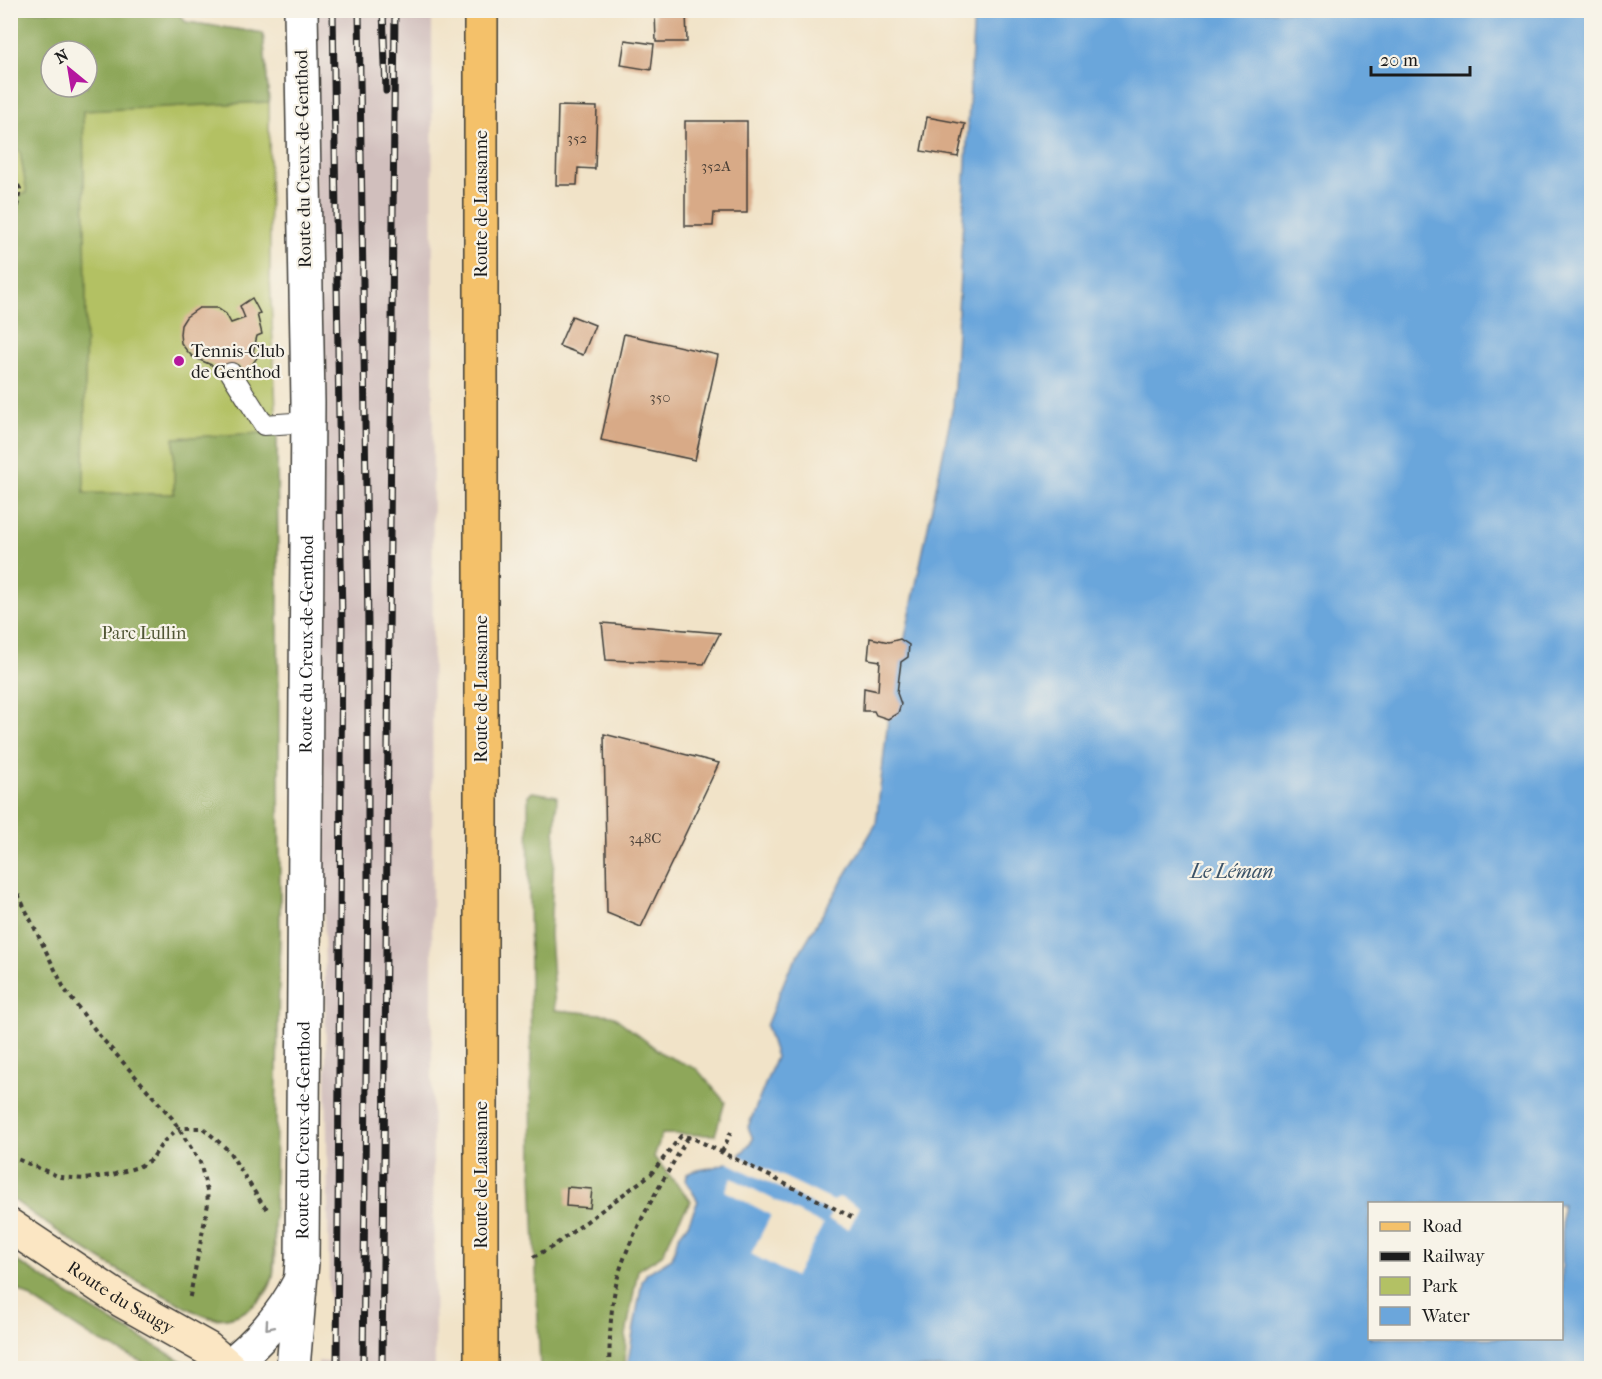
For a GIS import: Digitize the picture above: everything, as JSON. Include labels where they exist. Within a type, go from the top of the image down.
[{"type":"main road","name":"Route de Lausanne","points":[[481,10],[481,1368]]},
{"type":"street","name":"Route du Creux-de-Genthod","points":[[292,1368],[301,1279],[308,422],[301,10]]},
{"type":"street","name":"Route du Saugy","points":[[10,1226],[121,1300],[208,1349],[229,1367]]},
{"type":"street","points":[[229,1367],[246,1353],[280,1312],[301,1279]]},
{"type":"lane","points":[[231,373],[264,425],[308,422]]},
{"type":"path","points":[[10,169],[20,189],[10,246]]},
{"type":"path","points":[[10,878],[65,990],[99,1035],[179,1128],[200,1162],[207,1191],[206,1217],[189,1308]]},
{"type":"path","points":[[10,1156],[60,1177],[84,1179],[112,1175],[138,1167],[152,1159],[163,1142],[179,1128],[203,1128],[228,1150],[263,1205],[270,1211]]},
{"type":"path","points":[[722,1152],[731,1132]]},
{"type":"path","points":[[533,1257],[552,1247],[651,1174],[679,1137],[688,1137],[722,1152],[854,1218]]},
{"type":"path","points":[[609,1368],[611,1316],[622,1264],[644,1216],[688,1137]]},
{"type":"shaded area","points":[[312,11],[432,11],[432,1069],[435,1368],[318,1368],[318,1361],[330,1362]]},
{"type":"green space","name":"Parc Lullin","points":[[11,11],[175,11],[186,22],[263,33],[269,102],[270,276],[277,432],[280,925],[273,1276],[265,1294],[249,1309],[230,1317],[210,1318],[151,1289],[69,1240],[11,1198]]},
{"type":"green space","name":"Parc Lullin","points":[[11,11],[175,11],[186,22],[263,33],[269,102],[83,111],[86,290],[84,493],[174,494],[174,438],[277,432],[280,925],[273,1277],[264,1293],[252,1306],[237,1315],[228,1317],[213,1318],[203,1315],[155,1291],[92,1254],[11,1198],[10,198],[27,193],[20,152],[11,143]]},
{"type":"green space","points":[[532,792],[557,796],[550,935],[555,1010],[612,1015],[663,1054],[697,1069],[725,1102],[715,1135],[662,1134],[654,1157],[691,1201],[662,1255],[638,1270],[626,1335],[625,1368],[540,1368],[532,1172],[528,795]]},
{"type":"green space","points":[[11,1258],[93,1310],[193,1368],[151,1368],[93,1338],[11,1285]]},
{"type":"water","name":"Le Léman","points":[[974,11],[1591,11],[1591,1368],[627,1368],[642,1281],[647,1273],[672,1258],[678,1237],[688,1224],[698,1201],[686,1181],[687,1174],[729,1162],[740,1155],[753,1139],[748,1127],[776,1057],[766,1026],[788,972],[876,824],[888,719],[953,406]]},
{"type":"pier","points":[[736,1154],[834,1201],[839,1197],[860,1207],[849,1229],[828,1220],[831,1213],[724,1161]]},
{"type":"pier","points":[[732,1178],[823,1225],[795,1277],[751,1254],[771,1215],[725,1191]]},
{"type":"building","points":[[686,11],[687,42],[656,42],[655,12]]},
{"type":"building","points":[[625,40],[654,44],[651,70],[621,65]]},
{"type":"building","points":[[558,106],[597,107],[595,169],[578,168],[577,185],[556,185]]},
{"type":"building","points":[[927,117],[965,124],[958,157],[921,151]]},
{"type":"building","points":[[685,121],[747,121],[747,213],[714,213],[713,226],[685,226]]},
{"type":"building","points":[[252,298],[260,313],[257,314],[262,334],[257,336],[253,352],[258,356],[246,374],[237,365],[221,374],[214,366],[193,357],[181,343],[181,325],[186,317],[199,308],[217,308],[226,314],[231,323],[245,318],[240,306]]},
{"type":"building","points":[[572,316],[595,325],[583,355],[559,346]]},
{"type":"building","points":[[624,334],[718,355],[695,460],[601,440]]},
{"type":"building","points":[[602,623],[720,633],[704,664],[606,660]]},
{"type":"building","points":[[870,638],[889,642],[900,639],[909,645],[908,657],[901,662],[897,693],[901,704],[898,713],[888,719],[876,715],[874,711],[863,711],[864,688],[878,691],[880,661],[868,659]]},
{"type":"building","points":[[604,734],[719,763],[641,927],[607,913]]},
{"type":"building","points":[[567,1187],[592,1189],[590,1208],[566,1206]]},
{"type":"railway","points":[[333,10],[342,624],[337,1368]]},
{"type":"railway","points":[[359,10],[368,626],[363,1368]]},
{"type":"railway","points":[[383,10],[386,91]]},
{"type":"railway","points":[[382,1368],[395,10]]},
{"type":"place","name":"Tennis-Club de Genthod","points":[[179,361]]}]
